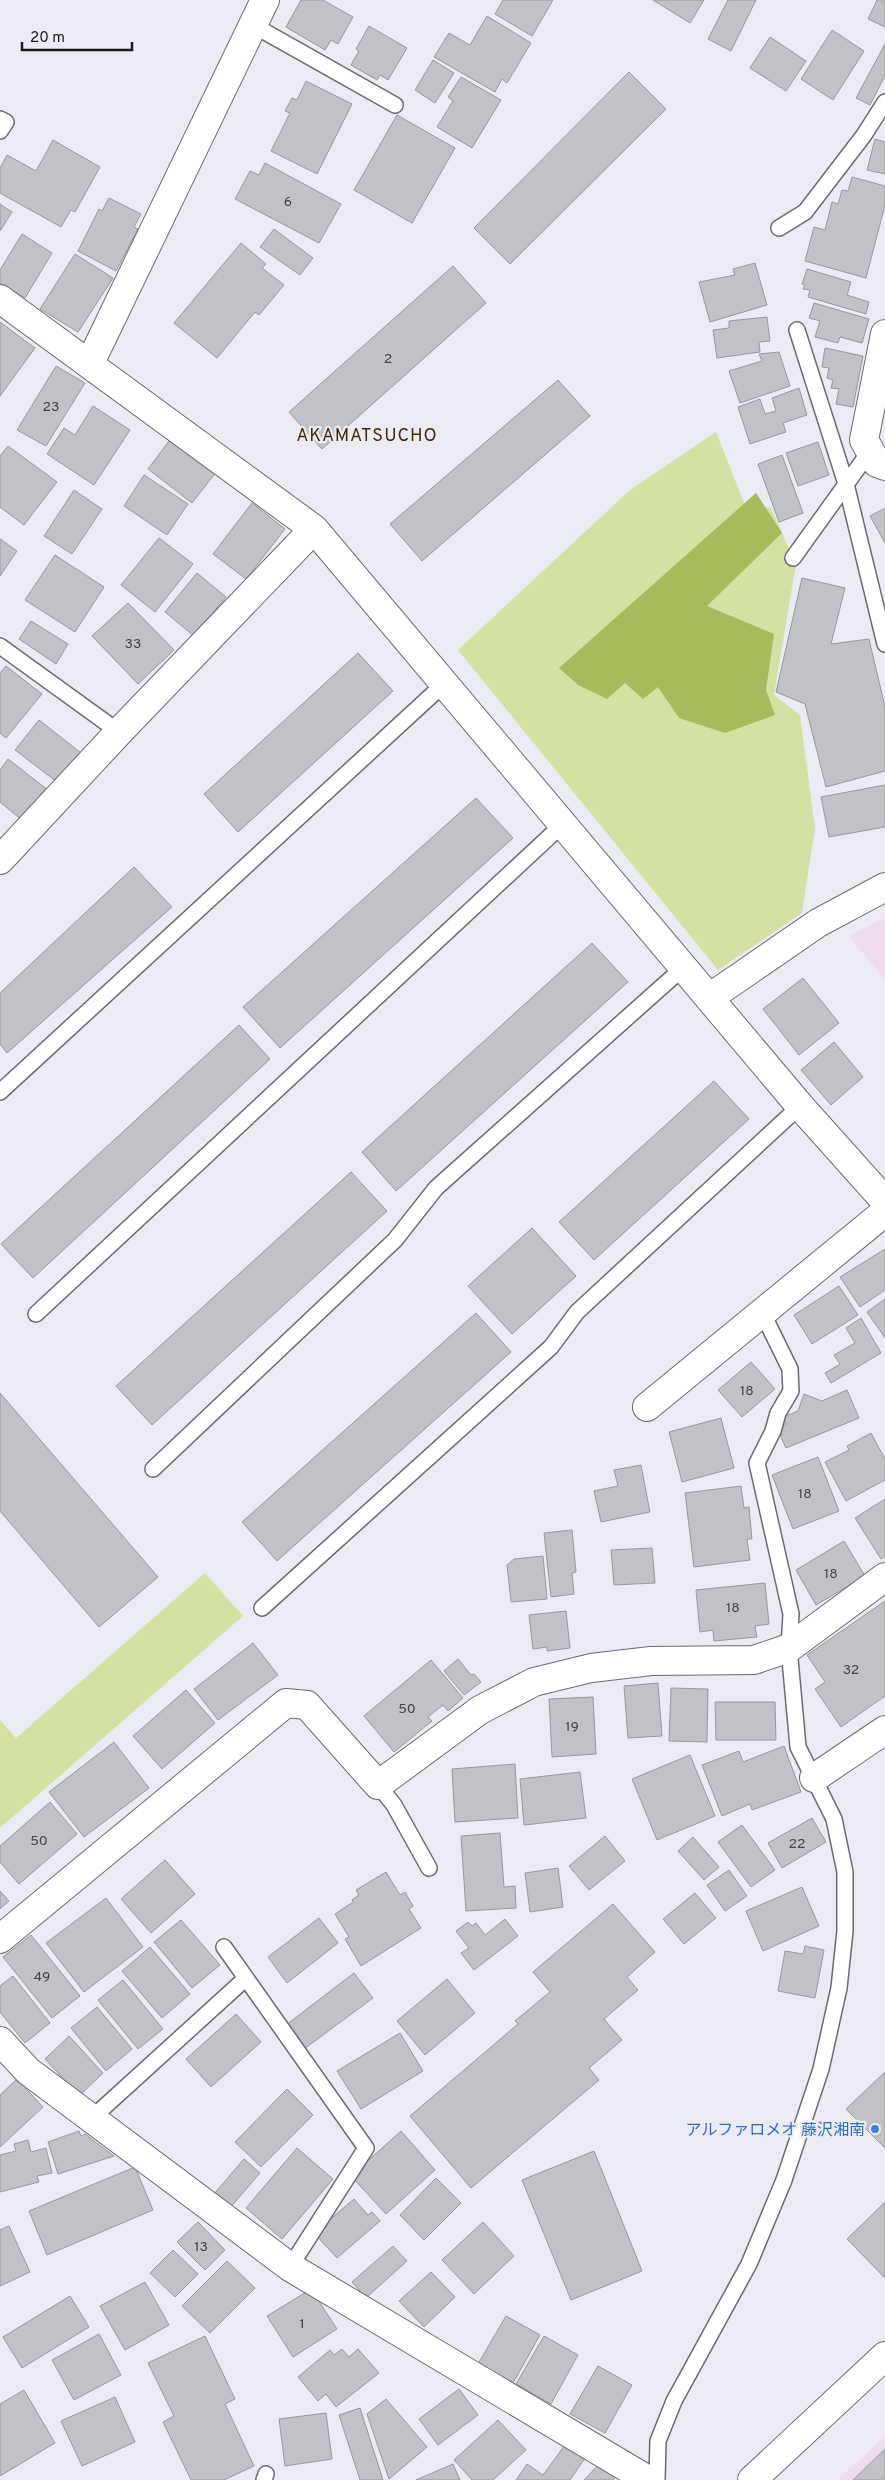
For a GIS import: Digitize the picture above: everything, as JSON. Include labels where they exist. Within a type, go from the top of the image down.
[{"type":"main road","points":[[90,363],[265,0]]},
{"type":"main road","points":[[0,299],[90,363],[314,529],[800,1106],[885,1201]]},
{"type":"main road","points":[[878,459],[864,440],[885,334]]},
{"type":"main road","points":[[0,860],[119,732],[314,529]]},
{"type":"main road","points":[[710,998],[818,923],[885,887]]},
{"type":"main road","points":[[647,1407],[885,1212]]},
{"type":"main road","points":[[0,1939],[286,1703],[307,1705],[378,1785],[480,1710],[534,1682],[591,1668],[643,1662],[754,1660],[789,1648],[885,1577]]},
{"type":"main road","points":[[814,1778],[885,1730]]},
{"type":"main road","points":[[0,2041],[28,2071],[290,2268],[648,2480]]},
{"type":"main road","points":[[752,2480],[885,2356]]},
{"type":"lane","points":[[253,25],[395,105]]},
{"type":"lane","points":[[778,228],[805,212],[864,135],[885,102]]},
{"type":"lane","points":[[0,119],[6,122],[0,131]]},
{"type":"lane","points":[[797,330],[846,484],[885,644]]},
{"type":"lane","points":[[793,558],[846,484],[878,459]]},
{"type":"lane","points":[[0,646],[119,732]]},
{"type":"lane","points":[[0,1092],[445,683]]},
{"type":"lane","points":[[36,1314],[563,824]]},
{"type":"lane","points":[[153,1468],[395,1240],[436,1188],[684,967]]},
{"type":"lane","points":[[262,1608],[551,1347],[578,1312],[800,1106]]},
{"type":"lane","points":[[657,2480],[658,2441],[674,2401],[749,2264],[784,2180],[821,2069],[839,1988],[845,1932],[845,1872],[834,1820],[798,1747],[789,1648],[791,1614],[757,1463],[773,1431],[778,1413],[791,1391],[790,1369],[762,1312]]},
{"type":"lane","points":[[378,1785],[394,1805],[429,1868]]},
{"type":"lane","points":[[224,1947],[366,2148],[290,2268]]},
{"type":"lane","points":[[91,2119],[245,1979]]},
{"type":"shaded area","points":[[885,918],[885,980],[849,936]]},
{"type":"shaded area","points":[[885,2436],[885,2480],[838,2480]]},
{"type":"green space","points":[[716,432],[744,503],[771,508],[796,564],[774,695],[800,715],[815,828],[802,913],[718,970],[458,650],[630,490]]},
{"type":"green space","points":[[756,493],[782,533],[707,606],[774,634],[766,690],[775,715],[725,733],[679,718],[658,687],[643,699],[625,683],[607,699],[578,685],[559,668]]},
{"type":"green space","points":[[205,1573],[243,1616],[0,1828],[0,1720],[16,1738]]},
{"type":"building","points":[[301,0],[323,0],[353,17],[338,44],[331,40],[325,50],[286,27]]},
{"type":"building","points":[[503,0],[553,0],[532,36],[495,14]]},
{"type":"building","points":[[653,0],[704,0],[690,23]]},
{"type":"building","points":[[728,0],[756,0],[731,51],[708,39]]},
{"type":"building","points":[[877,0],[885,0],[885,27],[868,19]]},
{"type":"building","points":[[487,16],[531,43],[507,83],[502,79],[495,92],[434,57],[449,33],[470,45]]},
{"type":"building","points":[[369,26],[407,48],[388,80],[380,75],[377,80],[351,65],[359,51],[356,49]]},
{"type":"building","points":[[832,30],[864,51],[833,100],[801,79]]},
{"type":"building","points":[[770,37],[806,61],[786,91],[750,68]]},
{"type":"building","points":[[885,44],[885,76],[870,105],[856,98]]},
{"type":"building","points":[[433,60],[454,73],[435,103],[415,90]]},
{"type":"building","points":[[629,72],[666,109],[510,264],[474,228]]},
{"type":"building","points":[[461,77],[501,100],[472,148],[437,127],[453,101],[448,97]]},
{"type":"building","points":[[306,81],[352,104],[317,174],[271,151],[290,113],[285,111],[292,98],[297,100]]},
{"type":"building","points":[[397,115],[455,148],[412,223],[354,190]]},
{"type":"building","points":[[875,139],[885,142],[885,174],[867,170]]},
{"type":"building","points":[[53,140],[100,167],[75,212],[71,210],[61,227],[0,193],[0,168],[7,155],[36,171]]},
{"type":"building","points":[[265,163],[341,204],[319,243],[235,199],[250,171],[259,175]]},
{"type":"building","points":[[852,177],[885,186],[885,205],[866,278],[805,261],[814,227],[825,230],[832,202],[838,204],[842,190],[848,191]]},
{"type":"building","points":[[109,198],[141,214],[134,227],[138,229],[116,271],[78,251],[99,209],[102,211]]},
{"type":"building","points":[[0,204],[12,212],[0,231]]},
{"type":"building","points":[[274,229],[313,258],[300,275],[260,247]]},
{"type":"building","points":[[22,234],[52,253],[25,298],[0,283],[0,270]]},
{"type":"building","points":[[241,243],[266,264],[262,268],[284,285],[259,315],[255,312],[217,358],[174,323]]},
{"type":"building","points":[[75,254],[113,278],[78,332],[40,309]]},
{"type":"building","points":[[755,263],[767,305],[710,322],[699,282],[735,275],[733,269]]},
{"type":"building","points":[[453,266],[486,303],[322,449],[289,412]]},
{"type":"building","points":[[807,269],[851,282],[847,295],[869,302],[866,314],[808,297],[810,290],[803,289],[805,285],[802,284]]},
{"type":"building","points":[[814,303],[869,319],[862,343],[840,337],[838,343],[815,337],[820,321],[809,318]]},
{"type":"building","points":[[767,317],[770,341],[759,342],[760,352],[717,358],[713,330],[729,328],[729,321]]},
{"type":"building","points":[[0,322],[35,348],[0,396]]},
{"type":"building","points":[[825,348],[863,356],[853,407],[836,404],[839,389],[831,388],[833,380],[827,378],[829,368],[822,367]]},
{"type":"building","points":[[779,352],[790,386],[740,403],[729,371],[762,361],[759,354]]},
{"type":"building","points":[[56,366],[85,383],[46,446],[17,430]]},
{"type":"building","points":[[558,380],[590,416],[422,561],[390,524]]},
{"type":"building","points":[[799,388],[807,415],[783,423],[786,432],[750,444],[738,407],[760,399],[765,414],[776,411],[772,398]]},
{"type":"building","points":[[93,406],[130,430],[94,485],[47,454],[64,428],[75,435]]},
{"type":"building","points":[[172,437],[217,471],[192,503],[148,469]]},
{"type":"building","points":[[818,442],[829,475],[798,486],[786,453]]},
{"type":"building","points":[[8,446],[57,482],[24,525],[0,507],[0,456]]},
{"type":"building","points":[[782,455],[803,513],[779,522],[758,464]]},
{"type":"building","points":[[144,475],[188,504],[167,535],[124,506]]},
{"type":"building","points":[[74,490],[102,509],[72,554],[44,536]]},
{"type":"building","points":[[252,503],[285,529],[246,579],[213,554]]},
{"type":"building","points":[[885,508],[885,543],[870,516]]},
{"type":"building","points":[[159,538],[193,564],[155,612],[121,585]]},
{"type":"building","points":[[0,539],[17,551],[0,576]]},
{"type":"building","points":[[55,555],[104,587],[75,632],[25,600]]},
{"type":"building","points":[[197,573],[226,597],[194,636],[165,612]]},
{"type":"building","points":[[802,578],[845,588],[831,644],[869,639],[885,707],[885,771],[826,787],[805,704],[776,692]]},
{"type":"building","points":[[128,603],[174,650],[138,684],[92,636]]},
{"type":"building","points":[[31,621],[68,644],[56,664],[19,639]]},
{"type":"building","points":[[358,653],[393,691],[238,832],[204,794]]},
{"type":"building","points":[[6,666],[42,694],[6,738],[0,733],[0,673]]},
{"type":"building","points":[[39,720],[81,753],[57,782],[15,750]]},
{"type":"building","points":[[8,759],[48,790],[23,821],[0,802],[0,770]]},
{"type":"building","points":[[885,785],[885,827],[829,837],[821,797]]},
{"type":"building","points":[[476,798],[513,838],[280,1048],[243,1007]]},
{"type":"building","points":[[134,867],[172,907],[7,1053],[0,1044],[0,993]]},
{"type":"building","points":[[592,943],[628,982],[396,1191],[362,1152]]},
{"type":"building","points":[[803,978],[839,1023],[799,1055],[763,1009]]},
{"type":"building","points":[[239,1025],[270,1059],[33,1278],[1,1244]]},
{"type":"building","points":[[834,1042],[863,1077],[831,1105],[801,1070]]},
{"type":"building","points":[[714,1081],[749,1119],[594,1260],[559,1222]]},
{"type":"building","points":[[351,1172],[387,1211],[152,1425],[116,1386]]},
{"type":"building","points":[[532,1228],[576,1276],[512,1334],[468,1286]]},
{"type":"building","points":[[885,1249],[885,1290],[860,1307],[840,1277]]},
{"type":"building","points":[[839,1286],[858,1315],[812,1344],[794,1315]]},
{"type":"building","points":[[885,1299],[885,1338],[867,1312]]},
{"type":"building","points":[[476,1313],[511,1352],[277,1561],[242,1522]]},
{"type":"building","points":[[861,1318],[881,1353],[831,1383],[825,1373],[840,1364],[834,1355],[855,1343],[846,1328]]},
{"type":"building","points":[[751,1362],[775,1389],[742,1417],[718,1390]]},
{"type":"building","points":[[847,1390],[859,1418],[786,1448],[777,1428],[786,1425],[783,1417],[798,1411],[804,1394],[822,1401]]},
{"type":"building","points":[[0,1393],[158,1577],[99,1627],[0,1511]]},
{"type":"building","points":[[721,1418],[734,1468],[682,1482],[669,1432]]},
{"type":"building","points":[[871,1433],[885,1459],[885,1480],[846,1501],[825,1462],[849,1450],[847,1446]]},
{"type":"building","points":[[818,1457],[839,1511],[793,1529],[772,1475]]},
{"type":"building","points":[[641,1465],[650,1512],[601,1522],[594,1491],[618,1486],[614,1470]]},
{"type":"building","points":[[741,1486],[744,1508],[749,1507],[752,1539],[747,1539],[750,1560],[694,1567],[685,1493]]},
{"type":"building","points":[[885,1499],[885,1556],[881,1559],[855,1518]]},
{"type":"building","points":[[572,1530],[576,1572],[572,1573],[574,1594],[551,1597],[544,1533]]},
{"type":"building","points":[[844,1541],[865,1576],[816,1605],[796,1570]]},
{"type":"building","points":[[652,1548],[655,1583],[614,1585],[611,1550]]},
{"type":"building","points":[[543,1556],[547,1599],[511,1602],[507,1565],[514,1559]]},
{"type":"building","points":[[765,1583],[769,1624],[755,1626],[757,1637],[714,1641],[713,1630],[700,1632],[696,1590]]},
{"type":"building","points":[[885,1601],[885,1696],[841,1727],[815,1689],[825,1682],[807,1655]]},
{"type":"building","points":[[566,1611],[570,1648],[547,1651],[547,1647],[533,1649],[529,1615]]},
{"type":"building","points":[[253,1643],[278,1675],[218,1720],[194,1689]]},
{"type":"building","points":[[458,1659],[471,1675],[474,1674],[481,1682],[464,1695],[444,1671]]},
{"type":"building","points":[[431,1660],[463,1698],[448,1711],[443,1705],[428,1717],[432,1721],[394,1752],[364,1716]]},
{"type":"building","points":[[658,1683],[662,1736],[628,1738],[624,1686]]},
{"type":"building","points":[[671,1688],[708,1689],[707,1742],[669,1741]]},
{"type":"building","points":[[186,1690],[215,1723],[162,1769],[133,1736]]},
{"type":"building","points":[[593,1697],[596,1754],[552,1757],[549,1699]]},
{"type":"building","points":[[715,1702],[775,1702],[776,1740],[716,1740]]},
{"type":"building","points":[[114,1742],[149,1788],[84,1837],[49,1792]]},
{"type":"building","points":[[784,1746],[801,1792],[752,1810],[750,1804],[722,1816],[702,1765],[739,1751],[743,1762]]},
{"type":"building","points":[[690,1755],[715,1816],[657,1840],[632,1779]]},
{"type":"building","points":[[515,1764],[518,1818],[455,1822],[452,1769]]},
{"type":"building","points":[[580,1772],[586,1818],[524,1825],[520,1779]]},
{"type":"building","points":[[50,1802],[77,1834],[19,1884],[0,1862],[0,1846]]},
{"type":"building","points":[[812,1818],[826,1842],[782,1868],[768,1843]]},
{"type":"building","points":[[742,1825],[775,1870],[751,1887],[718,1842]]},
{"type":"building","points":[[500,1833],[504,1887],[515,1886],[516,1908],[466,1911],[461,1836]]},
{"type":"building","points":[[605,1836],[625,1861],[589,1890],[569,1866]]},
{"type":"building","points":[[693,1837],[719,1867],[704,1880],[678,1851]]},
{"type":"building","points":[[165,1860],[195,1894],[151,1933],[121,1899]]},
{"type":"building","points":[[558,1868],[563,1907],[530,1912],[525,1873]]},
{"type":"building","points":[[729,1870],[747,1896],[725,1911],[707,1885]]},
{"type":"building","points":[[386,1872],[400,1895],[405,1892],[413,1906],[409,1909],[421,1928],[361,1966],[345,1939],[349,1937],[335,1914],[353,1902],[352,1900],[359,1895],[356,1890]]},
{"type":"building","points":[[802,1887],[819,1926],[763,1951],[746,1911]]},
{"type":"building","points":[[0,1891],[9,1901],[0,1909]]},
{"type":"building","points":[[695,1893],[716,1918],[684,1944],[663,1919]]},
{"type":"building","points":[[106,1898],[143,1947],[84,1992],[46,1943]]},
{"type":"building","points":[[613,1904],[655,1952],[627,1977],[638,1990],[604,2019],[622,2040],[589,2068],[599,2080],[471,2188],[410,2116],[518,2024],[515,2021],[550,1992],[533,1972]]},
{"type":"building","points":[[319,1918],[338,1943],[287,1983],[268,1957]]},
{"type":"building","points":[[505,1919],[518,1936],[474,1970],[461,1953],[469,1948],[456,1931],[468,1922],[472,1926],[476,1923],[485,1935]]},
{"type":"building","points":[[181,1920],[220,1965],[192,1988],[154,1942]]},
{"type":"building","points":[[31,1935],[80,1996],[52,2018],[3,1957]]},
{"type":"building","points":[[805,1946],[824,1950],[815,1998],[778,1991],[785,1951],[803,1954]]},
{"type":"building","points":[[150,1947],[190,1994],[162,2018],[122,1971]]},
{"type":"building","points":[[354,1973],[373,1998],[304,2049],[286,2025]]},
{"type":"building","points":[[13,1976],[50,2023],[25,2043],[0,2012],[0,1986]]},
{"type":"building","points":[[447,1979],[475,2013],[425,2055],[397,2021]]},
{"type":"building","points":[[123,1980],[163,2029],[138,2049],[98,2000]]},
{"type":"building","points":[[97,2007],[132,2049],[106,2071],[71,2028]]},
{"type":"building","points":[[236,2014],[261,2042],[211,2087],[186,2059]]},
{"type":"building","points":[[400,2033],[423,2071],[361,2109],[337,2071]]},
{"type":"building","points":[[69,2036],[103,2073],[79,2096],[45,2059]]},
{"type":"building","name":"アルファロメオ 藤沢湘南","points":[[885,2072],[885,2148],[846,2109]]},
{"type":"building","points":[[17,2079],[43,2107],[0,2147],[0,2095]]},
{"type":"building","points":[[287,2089],[313,2115],[261,2167],[235,2142]]},
{"type":"building","points":[[79,2131],[81,2136],[85,2134],[114,2156],[58,2174],[48,2142]]},
{"type":"building","points":[[401,2131],[435,2170],[386,2214],[351,2176]]},
{"type":"building","points":[[28,2140],[31,2152],[46,2148],[52,2173],[37,2176],[39,2182],[0,2192],[0,2155],[16,2151],[14,2144]]},
{"type":"building","points":[[297,2148],[333,2179],[282,2239],[246,2208]]},
{"type":"building","points":[[594,2151],[642,2271],[571,2300],[522,2180]]},
{"type":"building","points":[[244,2159],[260,2173],[229,2209],[213,2195]]},
{"type":"building","points":[[135,2167],[153,2210],[47,2255],[29,2211]]},
{"type":"building","points":[[436,2178],[461,2203],[424,2240],[400,2215]]},
{"type":"building","points":[[354,2199],[368,2215],[372,2212],[380,2221],[337,2258],[314,2233]]},
{"type":"building","points":[[885,2202],[885,2278],[847,2239]]},
{"type":"building","points":[[198,2222],[225,2250],[205,2270],[177,2242]]},
{"type":"building","points":[[483,2222],[514,2256],[474,2294],[442,2260]]},
{"type":"building","points":[[9,2226],[30,2272],[0,2286],[0,2230]]},
{"type":"building","points":[[393,2246],[407,2261],[366,2298],[352,2282]]},
{"type":"building","points":[[173,2250],[198,2274],[175,2297],[150,2273]]},
{"type":"building","points":[[227,2261],[255,2288],[210,2333],[182,2306]]},
{"type":"building","points":[[431,2272],[455,2297],[424,2327],[399,2301]]},
{"type":"building","points":[[145,2282],[169,2325],[125,2350],[100,2306]]},
{"type":"building","points":[[311,2289],[337,2329],[293,2357],[267,2316]]},
{"type":"building","points":[[70,2296],[89,2327],[22,2368],[3,2337]]},
{"type":"building","points":[[506,2316],[540,2335],[513,2383],[478,2364]]},
{"type":"building","points":[[99,2334],[121,2375],[74,2400],[52,2360]]},
{"type":"building","points":[[205,2336],[235,2399],[225,2404],[254,2466],[224,2480],[191,2480],[163,2422],[174,2416],[148,2363]]},
{"type":"building","points":[[544,2336],[578,2355],[551,2404],[516,2384]]},
{"type":"building","points":[[342,2349],[349,2357],[358,2349],[379,2373],[336,2407],[326,2394],[318,2401],[298,2377],[330,2350],[334,2355]]},
{"type":"building","points":[[598,2366],[632,2385],[605,2433],[570,2414]]},
{"type":"building","points":[[459,2389],[478,2415],[438,2445],[419,2419]]},
{"type":"building","points":[[24,2390],[55,2443],[0,2476],[0,2404]]},
{"type":"building","points":[[115,2397],[135,2442],[82,2466],[61,2421]]},
{"type":"building","points":[[386,2399],[427,2447],[389,2479],[367,2414]]},
{"type":"building","points":[[360,2408],[383,2480],[360,2480],[339,2415]]},
{"type":"building","points":[[326,2413],[332,2459],[285,2466],[279,2419]]},
{"type":"building","points":[[498,2420],[526,2450],[493,2480],[472,2480],[454,2460]]},
{"type":"building","points":[[565,2445],[585,2458],[570,2480],[516,2480],[527,2464],[543,2475]]},
{"type":"building","points":[[885,2449],[885,2480],[853,2480]]},
{"type":"building","points":[[601,2462],[616,2476],[613,2480],[584,2480]]},
{"type":"building","points":[[453,2464],[460,2480],[416,2480]]},
{"type":"place","name":"アルファロメオ 藤沢湘南","points":[[875,2129]]},
{"type":"district","name":"AKAMATSUCHO","points":[[367,435]]}]
